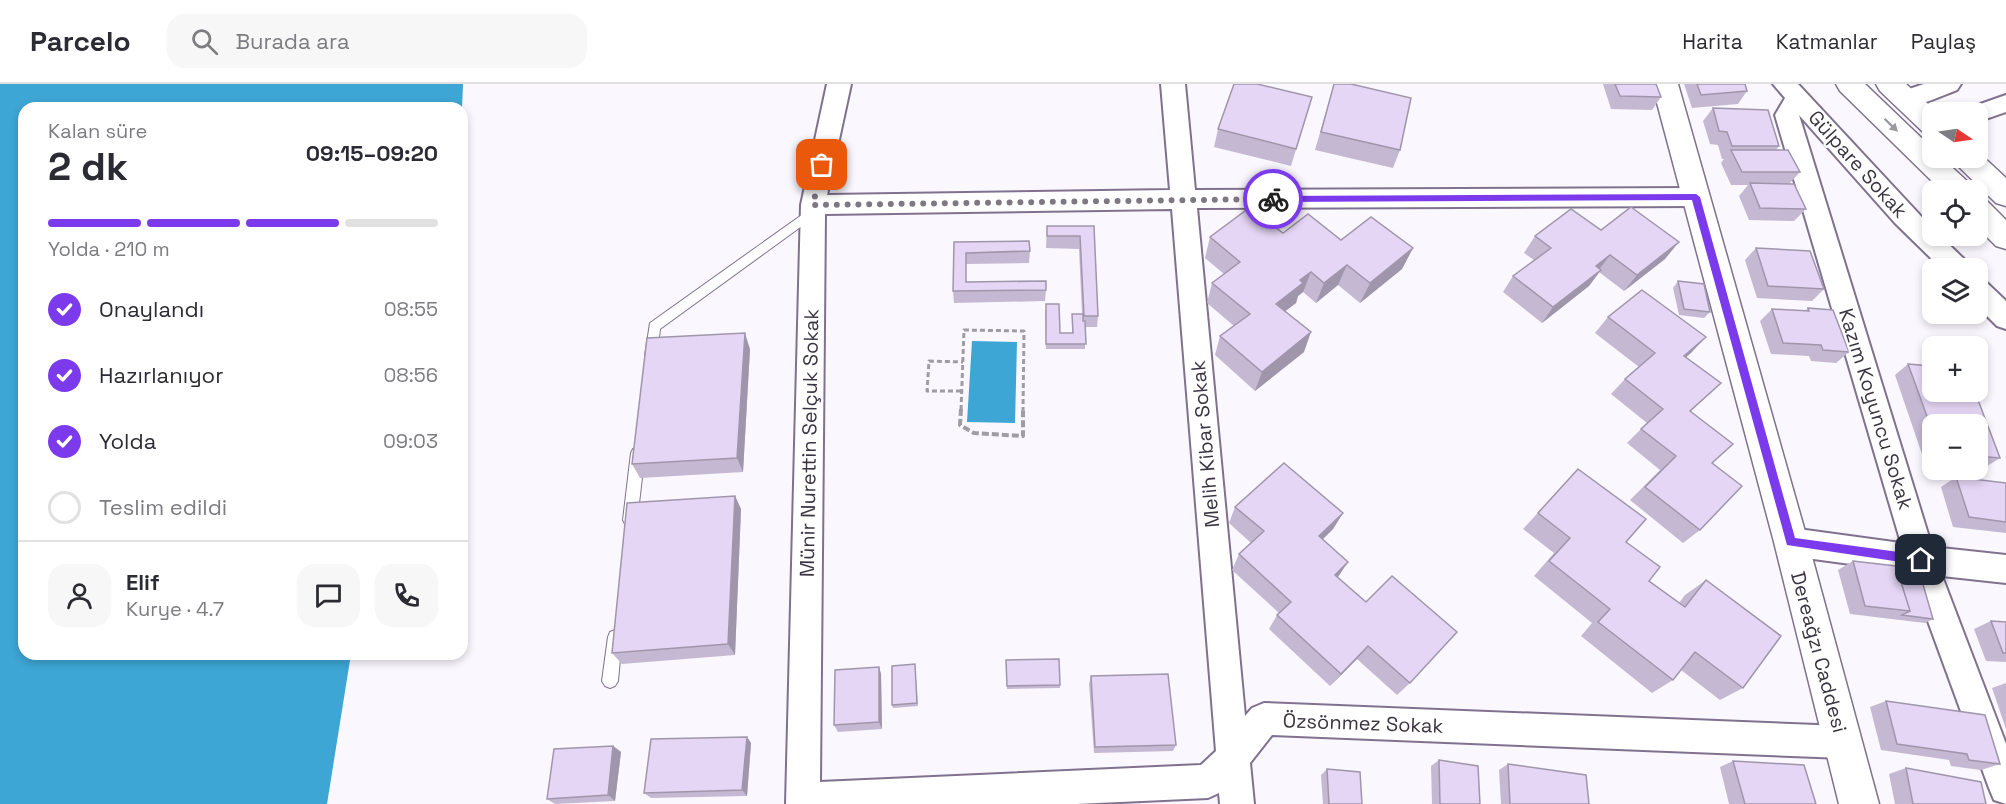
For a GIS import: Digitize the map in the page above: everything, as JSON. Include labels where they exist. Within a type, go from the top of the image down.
[{"type":"street","name":"Münir Nurettin Selçuk Sokak","points":[[803,802],[813,208],[839,84]]},
{"type":"street","name":"Melih Kibar Sokak","points":[[1173,84],[1237,804]]},
{"type":"street","name":"Dereağzı Caddesi","points":[[1665,84],[1791,542],[1859,804]]},
{"type":"street","points":[[1849,84],[1948,180]]},
{"type":"street","points":[[1902,89],[1949,84]]},
{"type":"street","points":[[1902,89],[1922,112]]},
{"type":"street","name":"Gülpare Sokak","points":[[1791,90],[1904,216],[1947,258]]},
{"type":"street","name":"Kazım Koyuncu Sokak","points":[[1791,90],[1787,115],[1921,560],[2006,788]]},
{"type":"street","points":[[1988,110],[2006,103]]},
{"type":"street","points":[[1978,168],[2006,195]]},
{"type":"street","points":[[813,208],[1183,200],[1696,197]]},
{"type":"street","points":[[1988,220],[2006,238]]},
{"type":"street","points":[[1988,300],[2006,318]]},
{"type":"street","points":[[1791,542],[2006,569]]},
{"type":"street","name":"Özsönmez Sokak","points":[[803,802],[1208,781],[1233,759],[1264,719],[1843,742]]},
{"type":"lane","points":[[648,374],[654,327],[813,208]]},
{"type":"lane","points":[[627,539],[639,445]]},
{"type":"lane","points":[[610,681],[617,622]]},
{"type":"path","points":[[964,330],[1024,331],[1023,436],[974,434],[960,425],[961,391],[964,330]]},
{"type":"path","points":[[961,391],[927,391],[929,361],[963,362]]},
{"type":"water","points":[[0,84],[463,84],[462,102],[18,102],[18,660],[350,660],[327,804],[0,804]]},
{"type":"water","points":[[972,341],[1017,342],[1015,423],[967,422]]},
{"type":"building","points":[[1234,84],[1257,84],[1312,97],[1296,149],[1218,129]]},
{"type":"building","points":[[1334,84],[1351,84],[1411,98],[1400,150],[1321,132]]},
{"type":"building","points":[[1615,84],[1656,84],[1661,97],[1620,96]]},
{"type":"building","points":[[1697,84],[1745,84],[1747,91],[1701,95]]},
{"type":"building","points":[[1713,108],[1768,110],[1779,146],[1732,146],[1727,132],[1719,131]]},
{"type":"building","points":[[1731,150],[1788,150],[1800,172],[1742,172]]},
{"type":"building","points":[[1750,183],[1794,184],[1806,209],[1760,208]]},
{"type":"building","points":[[1631,207],[1679,242],[1637,275],[1610,255],[1596,266],[1601,270],[1553,307],[1513,276],[1551,248],[1535,236],[1571,209],[1601,230]]},
{"type":"building","points":[[1249,208],[1283,233],[1308,214],[1341,240],[1371,217],[1413,248],[1370,283],[1347,265],[1324,283],[1311,272],[1300,280],[1303,283],[1276,304],[1311,332],[1262,372],[1220,336],[1250,314],[1212,283],[1240,262],[1210,237]]},
{"type":"building","points":[[1047,226],[1094,226],[1098,316],[1084,316],[1080,236],[1047,236]]},
{"type":"building","points":[[1029,241],[1030,251],[966,253],[966,282],[1046,281],[1046,290],[953,291],[954,242]]},
{"type":"building","points":[[1756,248],[1810,251],[1824,289],[1768,286]]},
{"type":"building","points":[[1678,281],[1704,284],[1710,312],[1684,309]]},
{"type":"building","points":[[1642,290],[1706,337],[1684,356],[1721,383],[1690,411],[1733,444],[1712,463],[1742,486],[1700,530],[1645,487],[1676,456],[1641,429],[1663,409],[1625,379],[1655,353],[1608,317]]},
{"type":"building","points":[[1046,304],[1059,304],[1060,333],[1073,333],[1072,314],[1083,314],[1086,344],[1046,344]]},
{"type":"building","points":[[1808,308],[1833,310],[1849,352],[1823,350],[1821,345],[1783,343],[1772,309],[1809,311]]},
{"type":"building","points":[[745,333],[737,458],[632,464],[647,338]]},
{"type":"building","points":[[1908,364],[1922,365],[1922,402],[1979,402],[1983,414],[1926,414]]},
{"type":"building","points":[[1988,426],[2000,458],[1988,457]]},
{"type":"building","points":[[1284,463],[1343,513],[1319,536],[1348,562],[1335,575],[1366,602],[1392,576],[1457,632],[1410,683],[1368,646],[1341,674],[1277,615],[1291,602],[1239,554],[1264,531],[1235,507]]},
{"type":"building","points":[[1578,469],[1646,519],[1626,542],[1660,567],[1649,581],[1685,607],[1706,580],[1781,636],[1743,688],[1695,652],[1673,680],[1598,622],[1610,609],[1549,561],[1570,538],[1538,513]]},
{"type":"building","points":[[1957,480],[2006,483],[2006,522],[1969,517]]},
{"type":"building","points":[[735,496],[728,644],[612,653],[627,503]]},
{"type":"building","points":[[1853,561],[1896,566],[1910,611],[1865,606]]},
{"type":"building","points":[[1898,572],[1920,574],[1933,619],[1902,615],[1910,611]]},
{"type":"building","points":[[1991,621],[2006,622],[2006,653],[2003,653]]},
{"type":"building","points":[[1059,659],[1060,685],[1007,686],[1006,660]]},
{"type":"building","points":[[915,664],[917,703],[892,705],[892,666]]},
{"type":"building","points":[[879,667],[879,722],[834,725],[835,670]]},
{"type":"building","points":[[1168,674],[1176,745],[1095,747],[1091,676]]},
{"type":"building","points":[[1886,701],[1985,715],[2000,764],[1969,760],[1967,754],[1897,744]]},
{"type":"building","points":[[747,737],[742,790],[644,793],[651,739]]},
{"type":"building","points":[[613,746],[608,795],[547,799],[554,749]]},
{"type":"building","points":[[1439,760],[1478,766],[1480,804],[1440,804]]},
{"type":"building","points":[[1733,761],[1804,765],[1816,804],[1745,804]]},
{"type":"building","points":[[1508,764],[1586,775],[1589,804],[1510,804]]},
{"type":"building","points":[[1906,768],[1981,782],[1986,804],[1913,804]]},
{"type":"building","points":[[1327,769],[1360,772],[1362,804],[1329,804]]},
{"type":"way so far","points":[[822,165],[813,205],[1273,199]]},
{"type":"route","points":[[1273,199],[1696,197],[1791,542],[1921,560]]}]
